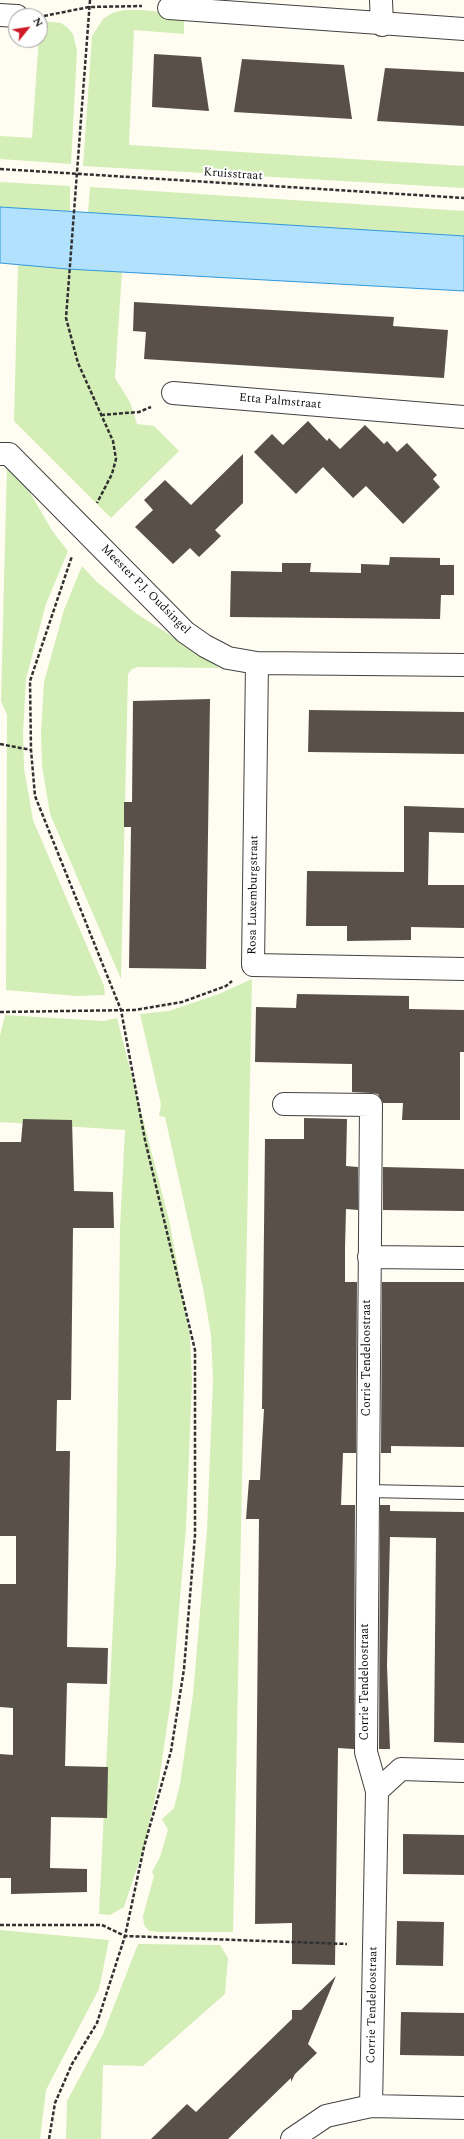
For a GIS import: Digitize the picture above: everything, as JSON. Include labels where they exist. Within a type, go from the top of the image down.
[{"type":"street","points":[[381,0],[382,24]]},
{"type":"street","points":[[168,8],[464,29]]},
{"type":"street","name":"Etta Palmstraat","points":[[173,393],[464,417]]},
{"type":"street","name":"Meester P.J. Oudsingel","points":[[0,454],[9,454],[185,632],[205,646],[228,658],[257,663],[464,665]]},
{"type":"street","name":"Rosa Luxemburgstraat","points":[[257,663],[253,965],[464,969]]},
{"type":"street","name":"Corrie Tendeloostraat","points":[[284,1104],[371,1105],[366,1752],[377,1791],[371,2106]]},
{"type":"street","points":[[369,1257],[464,1258]]},
{"type":"street","points":[[377,1791],[401,1769],[464,1771]]},
{"type":"street","points":[[292,2139],[326,2116],[371,2106],[464,2108]]},
{"type":"lane","points":[[367,1491],[464,1493]]},
{"type":"path","points":[[49,2139],[55,2103],[72,2064],[97,2023],[125,1936],[144,1847],[171,1751],[184,1669],[194,1535],[194,1350],[144,1140],[121,1010],[35,796],[31,750],[30,681],[53,611],[83,529],[112,474],[116,459],[113,441],[78,363],[66,318],[68,271],[90,0]]},
{"type":"path","points":[[48,15],[89,7],[127,5],[168,8]]},
{"type":"path","name":"Kruisstraat","points":[[0,170],[464,198]]},
{"type":"path","points":[[101,415],[139,412],[157,404],[173,393]]},
{"type":"path","points":[[0,744],[31,750]]},
{"type":"path","points":[[0,1012],[121,1010],[182,1002],[226,986],[253,965]]},
{"type":"path","points":[[0,1925],[102,1925],[125,1936],[375,1946]]},
{"type":"green space","points":[[124,10],[170,13],[184,18],[184,34],[134,30],[129,145],[464,166],[464,188],[83,166],[92,36],[103,19],[112,13]]},
{"type":"green space","points":[[48,22],[61,23],[73,34],[77,51],[71,164],[0,159],[0,136],[32,138],[38,48],[48,48]]},
{"type":"green space","points":[[0,182],[70,186],[70,211],[0,207]]},
{"type":"green space","points":[[90,187],[464,211],[464,236],[88,213]]},
{"type":"green space","points":[[18,265],[122,271],[115,378],[130,402],[137,424],[154,426],[179,451],[111,518],[14,421]]},
{"type":"green space","points":[[7,464],[25,484],[53,532],[68,551],[46,604],[26,679],[23,733],[24,768],[33,820],[104,986],[105,995],[77,996],[6,990],[7,715],[1,701]]},
{"type":"green space","points":[[82,566],[97,582],[137,614],[203,656],[219,668],[138,667],[132,669],[128,674],[121,979],[50,814],[42,766],[41,733],[44,682],[64,610]]},
{"type":"green space","points":[[252,979],[233,1932],[149,1931],[144,1925],[143,1916],[154,1876],[152,1872],[160,1857],[168,1830],[162,1819],[174,1808],[180,1784],[193,1695],[207,1530],[213,1380],[211,1335],[203,1288],[165,1117],[159,1116],[161,1104],[140,1014],[169,1011],[219,994]]},
{"type":"green space","points":[[5,1015],[104,1021],[117,1018],[170,1224],[190,1338],[192,1380],[186,1528],[172,1693],[159,1780],[144,1847],[124,1907],[110,1915],[99,1914],[116,1561],[120,1227],[125,1130],[0,1122],[0,1036]]},
{"type":"green space","points":[[0,1930],[109,1940],[99,1989],[46,2090],[40,2139],[0,2139]]},
{"type":"green space","points":[[138,1944],[220,1945],[228,1958],[225,1994],[143,2066],[103,2065],[101,2139],[66,2139],[67,2101],[103,2034]]},
{"type":"water","points":[[0,207],[464,236],[464,291],[67,269],[0,263]]},
{"type":"building","points":[[154,54],[201,57],[209,111],[152,107]]},
{"type":"building","points":[[242,59],[344,65],[352,119],[234,112]]},
{"type":"building","points":[[385,68],[464,72],[464,126],[377,121]]},
{"type":"building","points":[[134,302],[394,317],[393,326],[448,330],[444,378],[144,359],[146,332],[133,331]]},
{"type":"building","points":[[308,421],[327,441],[329,438],[340,449],[365,425],[384,444],[387,441],[397,452],[407,443],[437,475],[433,479],[440,487],[403,524],[366,486],[353,498],[323,467],[296,494],[254,452],[272,434],[283,445]]},
{"type":"building","points":[[243,454],[243,503],[215,530],[221,536],[199,557],[190,548],[173,564],[135,527],[153,510],[144,500],[165,480],[191,505]]},
{"type":"building","points":[[390,557],[440,558],[440,565],[454,565],[454,595],[441,595],[440,619],[230,617],[231,571],[282,572],[282,563],[311,563],[310,572],[361,573],[361,564],[389,565]]},
{"type":"building","points":[[210,699],[206,969],[129,968],[131,827],[124,827],[124,802],[132,802],[133,701]]},
{"type":"building","points":[[309,710],[464,712],[464,754],[308,752]]},
{"type":"building","points":[[404,806],[464,808],[464,833],[429,832],[428,885],[464,885],[464,928],[411,927],[411,940],[347,941],[347,926],[306,926],[307,871],[404,872]]},
{"type":"building","points":[[297,994],[409,996],[409,1009],[464,1010],[464,1052],[460,1052],[460,1120],[402,1120],[403,1103],[383,1103],[378,1094],[352,1092],[352,1064],[255,1062],[256,1007],[296,1008]]},
{"type":"building","points":[[304,1118],[347,1119],[346,1166],[358,1167],[358,1210],[346,1209],[345,1248],[345,1282],[357,1282],[356,1453],[343,1453],[341,1505],[355,1505],[354,1749],[338,1748],[335,1965],[292,1964],[292,1923],[255,1924],[259,1519],[246,1519],[249,1480],[260,1480],[264,1409],[262,1409],[265,1139],[304,1139]]},
{"type":"building","points":[[23,1119],[72,1120],[74,1191],[113,1192],[114,1228],[73,1228],[71,1400],[57,1400],[56,1451],[70,1451],[67,1647],[108,1648],[107,1684],[67,1683],[65,1766],[108,1767],[107,1818],[51,1817],[50,1868],[87,1869],[87,1892],[11,1894],[11,1878],[0,1878],[0,1754],[13,1755],[13,1708],[0,1707],[0,1584],[16,1584],[16,1536],[0,1536],[0,1142],[21,1142]]},
{"type":"building","points":[[383,1167],[464,1169],[464,1211],[383,1210]]},
{"type":"building","points":[[382,1282],[464,1282],[464,1447],[391,1446],[391,1453],[381,1453]]},
{"type":"building","points":[[380,1505],[390,1505],[390,1511],[464,1512],[464,1743],[434,1742],[436,1538],[390,1537],[387,1665],[390,1749],[379,1749]]},
{"type":"building","points":[[403,1834],[464,1835],[464,1875],[403,1874]]},
{"type":"building","points":[[397,1921],[444,1922],[443,1966],[396,1965]]},
{"type":"building","points":[[336,1976],[308,2044],[317,2053],[295,2074],[291,2082],[291,2078],[228,2139],[151,2139],[187,2104],[196,2112],[292,2019],[292,2010],[301,2010]]},
{"type":"building","points":[[401,2012],[464,2013],[464,2056],[400,2055]]}]
